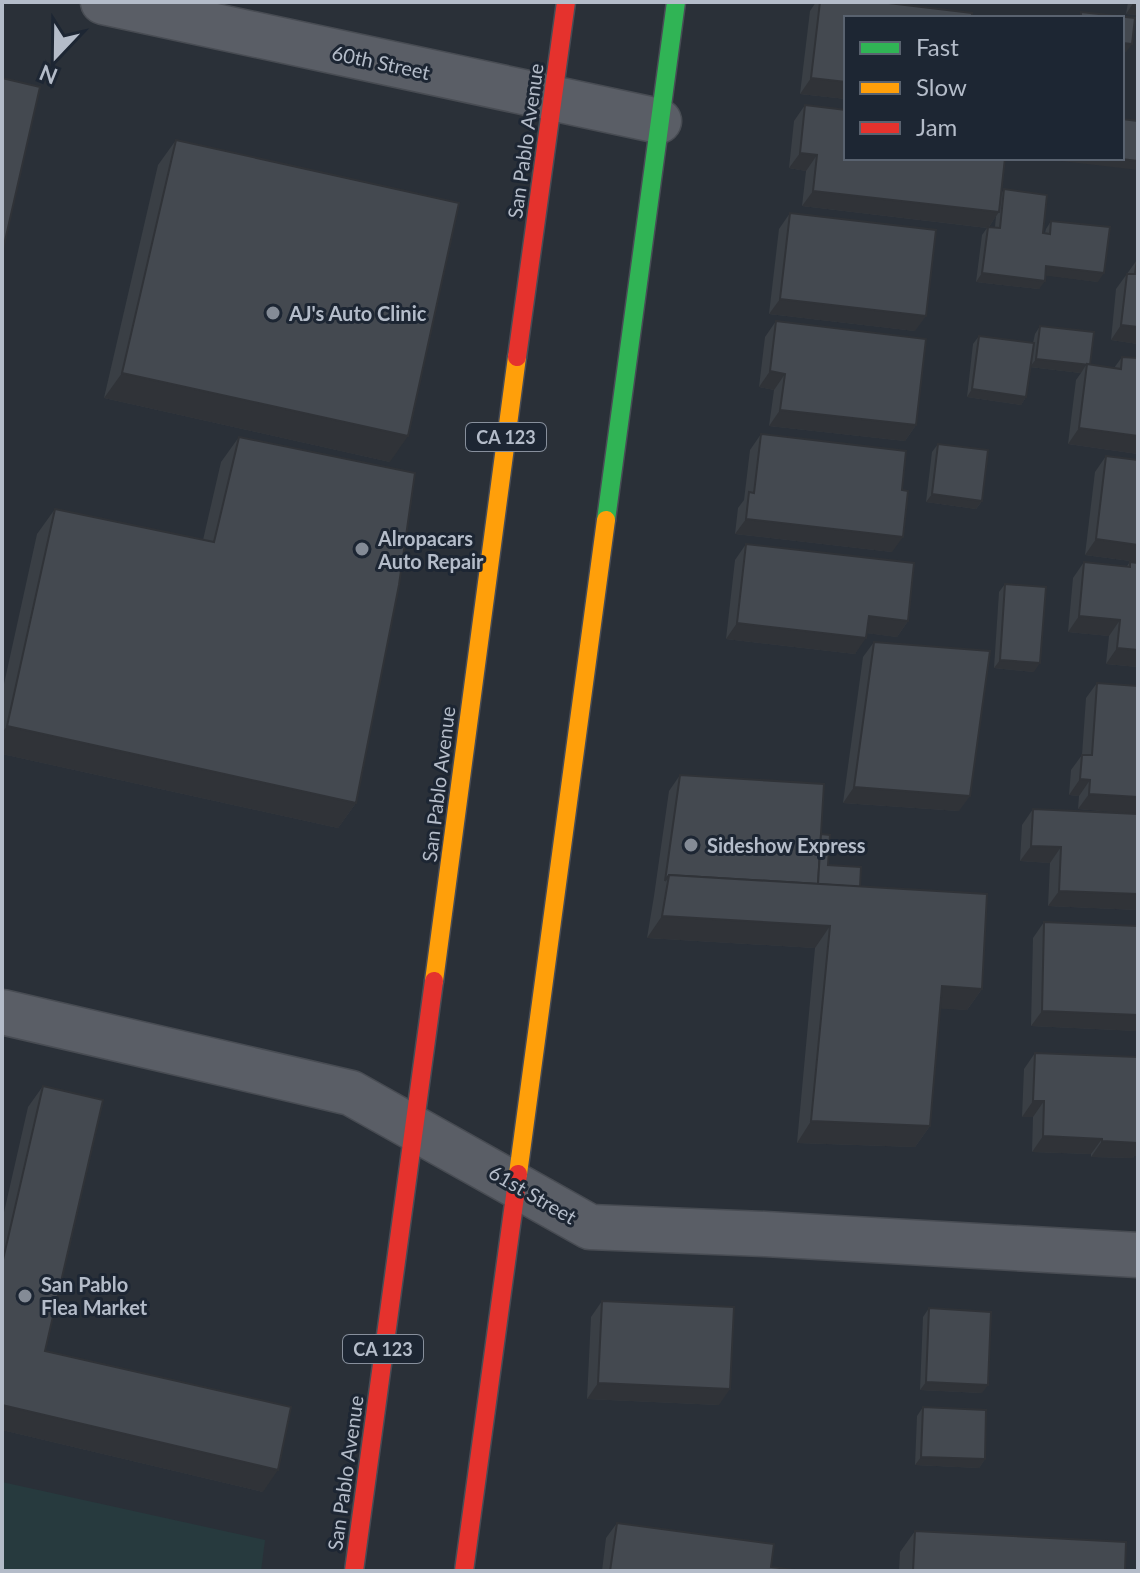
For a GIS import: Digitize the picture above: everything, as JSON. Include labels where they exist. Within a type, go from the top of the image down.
[{"type":"main road","name":"San Pablo Avenue","points":[[354,1571],[566,2]]},
{"type":"main road","points":[[464,1571],[676,2]]},
{"type":"street","name":"60th Street","points":[[103,2],[659,121]]},
{"type":"street","name":"61st Street","points":[[2,1012],[351,1093],[590,1227],[1138,1255]]},
{"type":"green space","points":[[2,1482],[265,1540],[261,1571],[2,1571]]},
{"type":"building","points":[[820,2],[880,2],[972,13],[972,16],[844,16],[844,82],[811,78]]},
{"type":"building","points":[[1081,12],[1117,16],[1081,16]]},
{"type":"building","points":[[1124,17],[1135,18],[1132,44],[1124,43]]},
{"type":"building","points":[[2,78],[40,87],[2,254]]},
{"type":"building","points":[[805,105],[844,110],[844,160],[1005,160],[999,212],[813,191],[817,155],[800,153]]},
{"type":"building","points":[[1124,119],[1138,121],[1138,161],[1124,159]]},
{"type":"building","name":"AJ's Auto Clinic","points":[[176,140],[459,203],[408,436],[122,373]]},
{"type":"building","points":[[1004,189],[1047,195],[1043,233],[1050,234],[1051,221],[1110,227],[1104,273],[1046,266],[1045,281],[982,273],[988,227],[1000,228]]},
{"type":"building","points":[[790,213],[936,230],[926,316],[780,299]]},
{"type":"building","points":[[1137,260],[1138,327],[1121,325],[1127,274],[1135,274]]},
{"type":"building","points":[[776,321],[926,339],[916,425],[780,410],[785,374],[770,371]]},
{"type":"building","points":[[1040,326],[1094,332],[1090,365],[1036,359]]},
{"type":"building","points":[[979,336],[1034,343],[1026,397],[972,389]]},
{"type":"building","points":[[1122,357],[1138,358],[1138,436],[1079,428],[1087,364],[1121,369]]},
{"type":"building","points":[[761,434],[906,451],[902,490],[908,491],[903,537],[746,519],[749,492],[754,493]]},
{"type":"building","points":[[239,437],[415,473],[399,585],[356,803],[7,726],[55,509],[214,542]]},
{"type":"building","points":[[938,444],[988,450],[982,501],[932,494]]},
{"type":"building","points":[[1106,456],[1138,460],[1138,545],[1096,539]]},
{"type":"building","points":[[746,544],[914,563],[908,621],[869,616],[866,638],[737,623]]},
{"type":"building","points":[[1084,562],[1130,567],[1130,562],[1138,563],[1138,650],[1117,648],[1120,620],[1079,616]]},
{"type":"building","points":[[1005,584],[1046,587],[1040,663],[1000,660]]},
{"type":"building","points":[[874,642],[990,651],[970,796],[854,787]]},
{"type":"building","points":[[1097,683],[1138,686],[1138,797],[1089,794],[1090,780],[1080,779],[1082,755],[1092,755]]},
{"type":"building","points":[[680,775],[824,784],[818,884],[669,875],[665,881]]},
{"type":"building","points":[[1033,809],[1138,814],[1138,894],[1059,891],[1061,847],[1031,846]]},
{"type":"building","points":[[821,834],[830,835],[828,865],[861,867],[860,887],[818,884]]},
{"type":"building","points":[[669,875],[987,894],[982,989],[942,986],[930,1126],[811,1121],[830,926],[662,916]]},
{"type":"building","points":[[1044,922],[1138,926],[1138,1015],[1042,1011]]},
{"type":"building","points":[[1035,1053],[1138,1057],[1138,1143],[1043,1136],[1044,1101],[1033,1101]]},
{"type":"building","name":"San Pablo Flea Market","points":[[43,1086],[103,1100],[45,1351],[291,1407],[278,1470],[2,1405],[2,1264]]},
{"type":"building","points":[[602,1301],[734,1307],[730,1389],[598,1383]]},
{"type":"building","points":[[929,1308],[991,1312],[988,1385],[926,1382]]},
{"type":"building","points":[[923,1407],[986,1410],[985,1459],[921,1457]]},
{"type":"building","points":[[617,1523],[774,1544],[771,1567],[802,1571],[610,1571]]},
{"type":"building","points":[[915,1531],[1126,1542],[1125,1571],[913,1571]]},
{"type":"traffic: fast","points":[[606,520],[676,2]]},
{"type":"traffic: slow","points":[[434,981],[517,357]]},
{"type":"traffic: slow","points":[[518,1174],[606,520]]},
{"type":"traffic: jam","points":[[517,357],[566,2]]},
{"type":"traffic: jam","points":[[354,1571],[434,981]]},
{"type":"traffic: jam","points":[[464,1571],[518,1174]]},
{"type":"place","name":"AJ's Auto Clinic","points":[[273,313]]},
{"type":"place","name":"Alropacars Auto Repair","points":[[362,549]]},
{"type":"place","name":"Sideshow Express","points":[[691,845]]},
{"type":"place","name":"San Pablo Flea Market","points":[[25,1296]]}]
